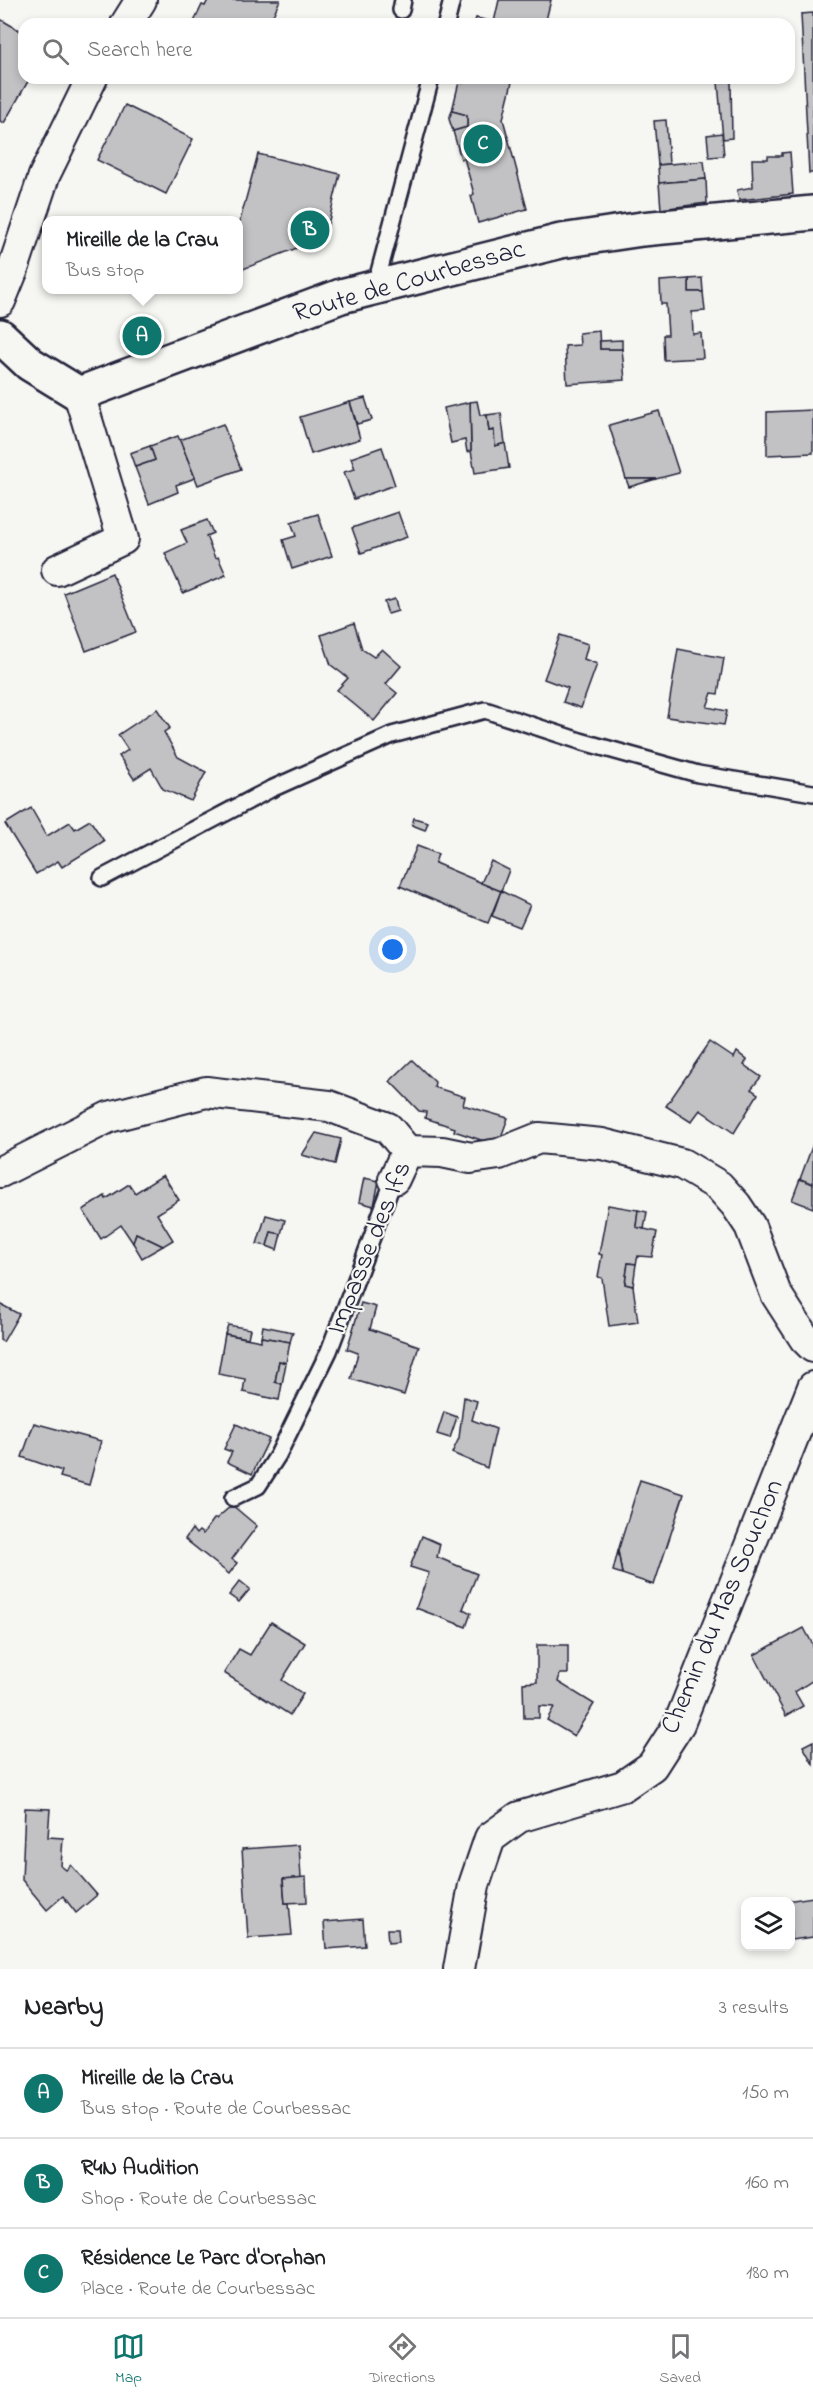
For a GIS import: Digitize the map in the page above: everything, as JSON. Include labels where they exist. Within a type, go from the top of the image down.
[{"type":"street","points":[[130,18],[141,0]]},
{"type":"street","points":[[0,301],[44,176],[89,84]]},
{"type":"street","name":"Route de Courbessac","points":[[79,394],[342,296],[561,241],[642,229],[813,213]]},
{"type":"street","points":[[0,336],[30,364],[79,394],[123,539],[57,570]]},
{"type":"street","points":[[0,1172],[109,1117],[206,1092],[329,1106],[388,1128],[407,1151]]},
{"type":"street","name":"Impasse des Ifs","points":[[394,1179],[407,1151],[442,1152],[471,1158],[498,1154],[539,1138],[602,1144],[682,1164],[719,1186],[736,1205],[750,1226],[776,1294],[805,1339],[813,1347]]},
{"type":"street","name":"Chemin du Mas Souchon","points":[[459,1969],[474,1885],[490,1838],[519,1817],[623,1786],[652,1766],[679,1724],[813,1387]]},
{"type":"lane","points":[[448,18],[452,0]]},
{"type":"lane","points":[[375,287],[429,84]]},
{"type":"lane","points":[[102,878],[269,790],[382,739],[485,710],[580,741],[698,774],[813,793]]},
{"type":"lane","name":"Impasse des Ifs","points":[[233,1498],[258,1486],[278,1455],[329,1351],[394,1179]]},
{"type":"building","points":[[208,0],[280,0],[272,18],[196,18],[202,5],[205,6]]},
{"type":"building","points":[[499,0],[551,0],[546,18],[495,18]]},
{"type":"building","points":[[813,13],[813,173],[809,173],[801,14]]},
{"type":"building","points":[[0,19],[18,30],[18,84],[27,84],[4,123],[0,121]]},
{"type":"building","points":[[459,84],[512,84],[503,119],[527,209],[478,223],[471,196],[474,194],[464,158],[461,159],[453,131],[467,127],[467,115],[452,111]]},
{"type":"building","points":[[718,84],[731,84],[732,138],[723,139]]},
{"type":"building","points":[[125,105],[193,139],[166,194],[97,160]]},
{"type":"building","points":[[452,111],[467,115],[467,127],[453,131],[449,119]]},
{"type":"building","points":[[666,120],[669,164],[658,165],[654,121]]},
{"type":"building","points":[[722,133],[724,156],[709,157],[707,135]]},
{"type":"building","points":[[790,152],[793,194],[739,200],[737,190],[753,187],[752,159],[768,159],[768,156],[782,156],[782,153]]},
{"type":"building","points":[[258,154],[340,174],[325,237],[243,269],[241,216]]},
{"type":"building","points":[[704,161],[706,179],[659,183],[658,165]]},
{"type":"building","points":[[706,179],[707,203],[661,209],[659,183]]},
{"type":"building","points":[[702,278],[703,292],[689,292],[689,279]]},
{"type":"building","points":[[689,279],[689,292],[703,292],[705,311],[692,312],[693,334],[701,333],[703,358],[664,360],[663,335],[668,335],[666,304],[661,304],[660,281]]},
{"type":"building","points":[[599,331],[600,349],[622,349],[625,380],[567,384],[565,346],[580,345],[579,333]]},
{"type":"building","points":[[622,340],[622,349],[600,349],[600,341]]},
{"type":"building","points":[[365,398],[372,420],[357,424],[350,402]]},
{"type":"building","points":[[477,401],[480,415],[487,415],[489,431],[494,430],[495,446],[505,443],[509,468],[475,473],[471,451],[470,402]]},
{"type":"building","points":[[350,402],[360,439],[311,454],[300,417]]},
{"type":"building","points":[[470,402],[471,451],[467,452],[465,440],[451,443],[444,408]]},
{"type":"building","points":[[813,410],[813,453],[767,455],[767,412]]},
{"type":"building","points":[[659,411],[679,473],[656,479],[626,479],[609,425]]},
{"type":"building","points":[[501,413],[505,443],[495,446],[494,430],[489,431],[487,415]]},
{"type":"building","points":[[223,424],[241,469],[198,485],[180,440]]},
{"type":"building","points":[[178,436],[195,478],[176,485],[178,492],[149,504],[135,467],[155,460],[150,446]]},
{"type":"building","points":[[150,446],[155,460],[135,467],[130,453]]},
{"type":"building","points":[[382,447],[395,485],[354,499],[344,472],[355,469],[351,458]]},
{"type":"building","points":[[626,479],[656,479],[629,487]]},
{"type":"building","points":[[398,512],[407,537],[361,553],[352,528]]},
{"type":"building","points":[[318,514],[332,556],[292,569],[283,540],[296,536],[291,522]]},
{"type":"building","points":[[207,520],[213,533],[206,536],[215,558],[218,557],[226,575],[183,593],[165,553],[187,543],[181,530]]},
{"type":"building","points":[[112,573],[136,632],[86,651],[64,593]]},
{"type":"building","points":[[395,599],[398,611],[388,614],[384,602]]},
{"type":"building","points":[[354,623],[362,649],[374,657],[382,649],[401,666],[386,684],[397,693],[374,721],[337,690],[348,678],[331,665],[321,635]]},
{"type":"building","points":[[560,635],[588,644],[584,659],[597,664],[581,708],[563,702],[568,688],[544,679]]},
{"type":"building","points":[[678,649],[724,658],[718,694],[712,693],[707,707],[727,711],[724,725],[667,717]]},
{"type":"building","points":[[157,709],[170,728],[164,732],[178,757],[206,772],[191,801],[163,789],[151,768],[134,779],[119,756],[128,750],[118,735]]},
{"type":"building","points":[[31,808],[47,836],[70,822],[75,829],[90,820],[104,841],[62,867],[58,861],[36,874],[5,824]]},
{"type":"building","points":[[414,818],[428,822],[425,830],[412,825]]},
{"type":"building","points":[[417,846],[438,854],[435,863],[501,891],[488,923],[400,886]]},
{"type":"building","points":[[491,861],[509,870],[501,891],[481,883]]},
{"type":"building","points":[[501,891],[530,905],[520,927],[492,916]]},
{"type":"building","points":[[710,1042],[734,1058],[737,1052],[747,1060],[744,1065],[761,1077],[751,1089],[758,1094],[734,1133],[700,1110],[691,1122],[666,1106]]},
{"type":"building","points":[[412,1060],[435,1082],[434,1087],[465,1097],[463,1105],[508,1118],[496,1145],[454,1131],[455,1128],[425,1118],[426,1112],[419,1111],[390,1081]]},
{"type":"building","points":[[316,1133],[341,1139],[335,1164],[302,1155]]},
{"type":"building","points":[[813,1144],[813,1184],[800,1179]]},
{"type":"building","points":[[163,1175],[179,1200],[157,1214],[173,1240],[163,1246],[136,1233],[133,1243],[121,1225],[101,1239],[83,1210],[129,1184],[135,1193]]},
{"type":"building","points":[[364,1178],[379,1181],[374,1206],[359,1202]]},
{"type":"building","points":[[800,1179],[813,1184],[813,1208],[792,1200]]},
{"type":"building","points":[[608,1205],[638,1210],[636,1227],[657,1232],[652,1257],[638,1256],[636,1264],[628,1263],[625,1284],[633,1286],[638,1322],[609,1326],[602,1278],[598,1277],[602,1255],[599,1254]]},
{"type":"building","points":[[638,1210],[647,1212],[644,1229],[636,1227]]},
{"type":"building","points":[[266,1215],[285,1220],[281,1234],[271,1232],[267,1246],[257,1244]]},
{"type":"building","points":[[271,1232],[281,1234],[277,1250],[267,1246]]},
{"type":"building","points":[[136,1233],[163,1246],[142,1258],[133,1243]]},
{"type":"building","points":[[628,1263],[636,1264],[633,1286],[625,1284]]},
{"type":"building","points":[[361,1303],[376,1307],[370,1329],[419,1346],[404,1395],[351,1379],[358,1353],[347,1349]]},
{"type":"building","points":[[0,1304],[19,1314],[3,1342],[0,1340]]},
{"type":"building","points":[[228,1325],[250,1329],[248,1338],[225,1334]]},
{"type":"building","points":[[263,1326],[293,1332],[290,1342],[261,1337]]},
{"type":"building","points":[[225,1334],[261,1341],[261,1337],[290,1342],[286,1363],[279,1361],[275,1382],[282,1384],[279,1400],[243,1392],[245,1379],[218,1374]]},
{"type":"building","points":[[279,1361],[286,1363],[282,1384],[275,1382]]},
{"type":"building","points":[[464,1397],[477,1401],[472,1420],[496,1429],[487,1468],[452,1453],[459,1438]]},
{"type":"building","points":[[444,1412],[457,1417],[450,1438],[437,1434]]},
{"type":"building","points":[[34,1423],[101,1441],[89,1485],[60,1477],[62,1471],[22,1457]]},
{"type":"building","points":[[236,1424],[269,1439],[252,1474],[227,1462],[232,1452],[224,1449]]},
{"type":"building","points":[[640,1480],[684,1494],[654,1585],[622,1574],[618,1551]]},
{"type":"building","points":[[232,1505],[257,1526],[232,1559],[237,1563],[229,1574],[185,1539],[192,1529],[196,1534],[199,1531],[203,1534],[214,1519]]},
{"type":"building","points":[[422,1536],[440,1544],[437,1557],[477,1574],[463,1609],[471,1613],[466,1627],[416,1608],[429,1573],[410,1567]]},
{"type":"building","points":[[618,1551],[622,1574],[613,1571]]},
{"type":"building","points":[[240,1581],[250,1589],[239,1602],[229,1595]]},
{"type":"building","points":[[271,1622],[305,1643],[282,1680],[303,1694],[290,1715],[224,1673],[239,1649],[250,1655]]},
{"type":"building","points":[[804,1628],[813,1645],[813,1680],[795,1692],[803,1706],[786,1716],[754,1655]]},
{"type":"building","points":[[537,1645],[568,1645],[568,1674],[560,1674],[558,1682],[594,1704],[574,1736],[547,1720],[554,1707],[539,1706],[539,1718],[524,1718],[523,1683],[537,1682]]},
{"type":"building","points":[[813,1741],[813,1764],[803,1746]]},
{"type":"building","points":[[25,1808],[50,1809],[48,1837],[63,1838],[61,1866],[66,1870],[71,1865],[97,1895],[76,1913],[63,1896],[47,1910],[22,1880]]},
{"type":"building","points":[[299,1845],[301,1878],[283,1879],[285,1903],[289,1903],[292,1935],[248,1938],[242,1849]]},
{"type":"building","points":[[306,1877],[307,1902],[285,1903],[283,1879]]},
{"type":"building","points":[[813,1897],[813,1937],[795,1939],[795,1900]]},
{"type":"building","points":[[363,1919],[365,1946],[326,1949],[324,1922]]},
{"type":"building","points":[[387,1929],[398,1929],[399,1942],[388,1943]]},
{"type":"place","name":"Résidence Le Parc d'Orphan","points":[[483,144]]},
{"type":"place","name":"R4N Audition","points":[[310,230]]},
{"type":"place","name":"Mireille de la Crau","points":[[142,336]]}]
